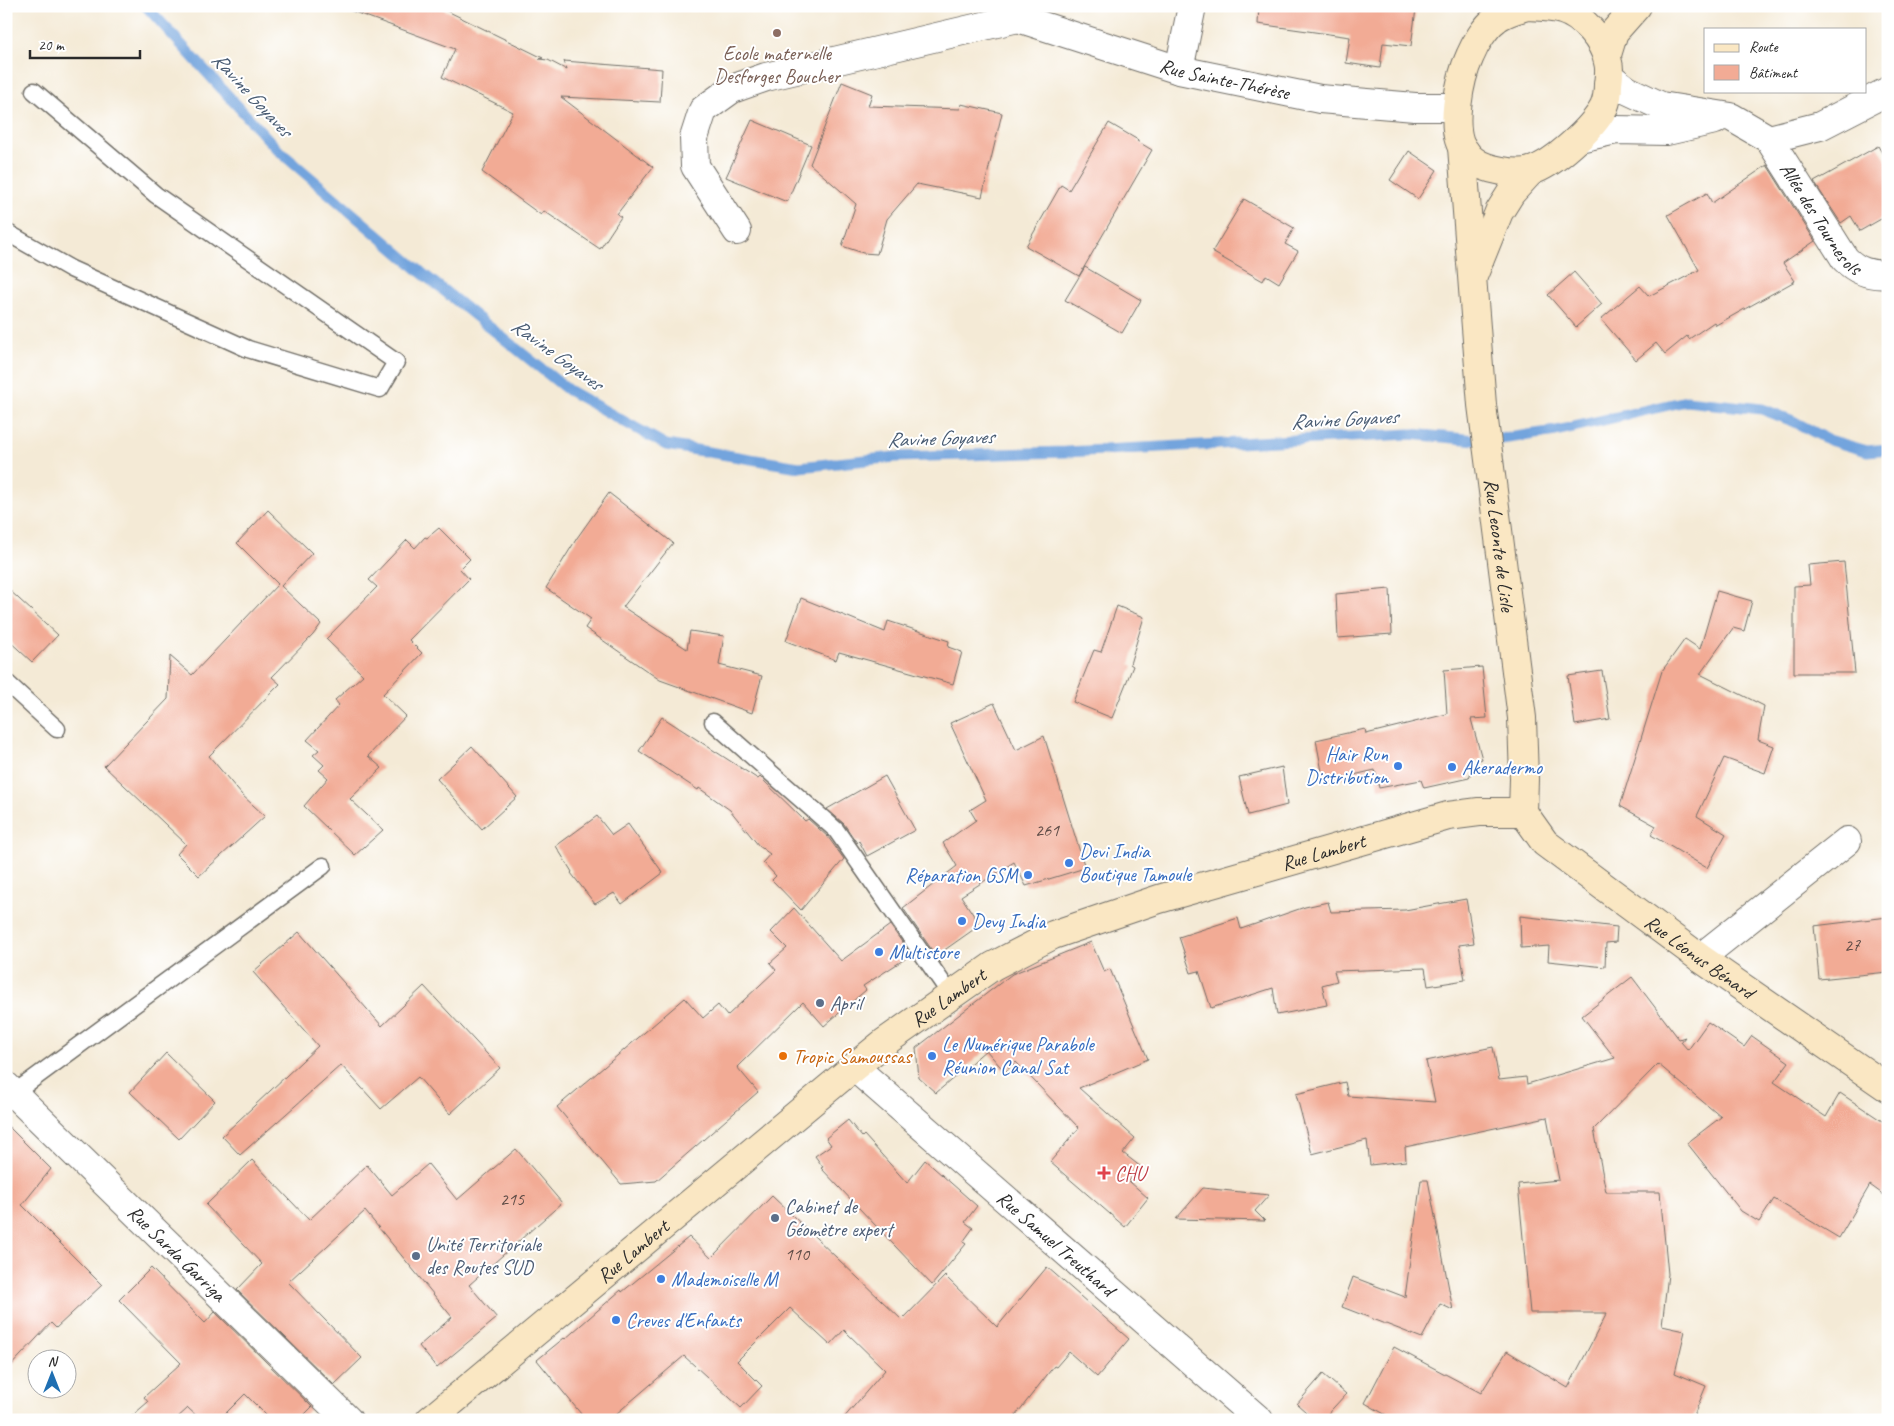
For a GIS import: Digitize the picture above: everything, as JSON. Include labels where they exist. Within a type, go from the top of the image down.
[{"type":"main road","points":[[1608,65],[1596,37],[1581,20],[1563,10],[1528,6],[1498,13],[1469,57],[1461,84],[1457,107],[1457,127],[1462,148],[1473,160],[1491,168],[1509,172],[1531,171],[1559,155],[1595,122],[1605,105],[1608,65],[1614,32],[1637,6]]},
{"type":"main road","name":"Rue Leconte de Lisle","points":[[1462,148],[1482,405],[1522,718],[1523,812]]},
{"type":"main road","name":"Rue Leconte de Lisle","points":[[1472,280],[1499,212],[1511,193],[1531,171]]},
{"type":"main road","name":"Rue Lambert","points":[[430,1420],[854,1067],[993,966],[1053,935],[1159,899],[1448,816],[1479,812],[1523,812]]},
{"type":"main road","name":"Rue Léonus Bénard","points":[[1523,812],[1545,843],[1700,958],[1888,1088]]},
{"type":"street","points":[[1179,70],[1192,6]]},
{"type":"street","points":[[736,232],[696,166],[694,138],[703,110],[732,89],[766,77],[1011,12]]},
{"type":"street","name":"Rue Sainte-Thérèse","points":[[1011,12],[1179,70],[1320,99],[1415,107],[1457,107]]},
{"type":"street","points":[[1608,65],[1627,90],[1661,106],[1731,117],[1769,139],[1820,126],[1888,91]]},
{"type":"street","points":[[1579,138],[1616,130],[1667,131],[1731,117]]},
{"type":"street","name":"Allée des Tournesols","points":[[1769,139],[1845,259],[1854,268],[1866,272],[1888,274]]},
{"type":"street","points":[[1700,958],[1847,842]]},
{"type":"street","name":"Rue Samuel Treuthard","points":[[854,1067],[1258,1420]]},
{"type":"street","name":"Rue Sarda Garriga","points":[[10,1090],[348,1420]]},
{"type":"lane","points":[[6,232],[71,269],[248,349],[380,388],[396,362],[156,195],[34,92]]},
{"type":"lane","points":[[6,682],[57,730]]},
{"type":"lane","points":[[713,722],[836,830],[951,995]]},
{"type":"lane","points":[[10,1090],[324,866]]},
{"type":"building","points":[[350,6],[437,6],[543,58],[539,59],[548,60],[567,70],[564,61],[662,69],[660,102],[561,97],[653,167],[617,214],[621,217],[600,249],[544,211],[541,215],[482,172],[513,112],[442,77],[455,49],[349,10]]},
{"type":"building","points":[[1259,6],[1396,6],[1416,9],[1411,46],[1383,43],[1380,68],[1346,63],[1350,37],[1258,24]]},
{"type":"building","points":[[842,82],[872,94],[868,106],[960,109],[961,104],[1002,113],[982,197],[917,184],[887,219],[877,254],[863,253],[842,246],[856,204],[810,164]]},
{"type":"building","points":[[752,120],[811,145],[787,202],[726,177]]},
{"type":"building","points":[[1109,123],[1152,150],[1079,276],[1026,246],[1061,185],[1069,190]]},
{"type":"building","points":[[1878,146],[1888,163],[1888,215],[1860,231],[1851,216],[1841,223],[1814,182]]},
{"type":"building","points":[[1409,151],[1437,170],[1418,199],[1390,180]]},
{"type":"building","points":[[1767,165],[1815,241],[1783,263],[1795,281],[1716,325],[1714,322],[1689,339],[1687,336],[1665,354],[1656,343],[1636,360],[1601,319],[1640,286],[1649,296],[1699,270],[1668,215],[1707,193],[1712,203]]},
{"type":"building","points":[[1244,199],[1294,228],[1285,244],[1298,251],[1279,283],[1266,275],[1263,281],[1212,252]]},
{"type":"building","points":[[1085,267],[1141,300],[1122,333],[1065,300]]},
{"type":"building","points":[[1574,272],[1602,304],[1576,327],[1548,295]]},
{"type":"building","points":[[609,493],[673,543],[623,607],[687,649],[690,631],[724,636],[719,665],[762,676],[752,713],[660,680],[585,628],[591,619],[546,588],[577,538]]},
{"type":"building","points":[[268,510],[312,553],[281,586],[321,624],[313,635],[272,677],[280,684],[209,756],[242,795],[265,816],[199,876],[177,854],[186,844],[104,766],[168,699],[170,656],[192,675],[278,584],[237,543]]},
{"type":"building","points":[[439,528],[470,559],[460,569],[469,579],[409,640],[422,653],[383,694],[406,716],[368,756],[382,768],[350,799],[383,830],[355,855],[304,806],[328,778],[319,770],[324,765],[313,755],[319,750],[307,740],[339,705],[335,700],[363,675],[326,639],[377,587],[369,580],[407,540],[415,548],[425,537],[427,538]]},
{"type":"building","points":[[1844,562],[1855,673],[1794,673],[1794,586],[1810,585],[1808,565]]},
{"type":"building","points":[[6,587],[58,635],[32,662],[6,638]]},
{"type":"building","points":[[1390,589],[1392,634],[1338,638],[1336,594]]},
{"type":"building","points":[[1717,591],[1752,601],[1744,631],[1733,628],[1700,674],[1764,706],[1758,740],[1774,746],[1765,773],[1724,758],[1697,816],[1726,834],[1707,868],[1651,835],[1656,826],[1620,806],[1662,671],[1685,639],[1700,649]]},
{"type":"building","points":[[801,598],[885,632],[888,621],[949,641],[948,647],[962,652],[953,684],[839,652],[836,660],[786,641]]},
{"type":"building","points":[[1117,606],[1144,617],[1130,664],[1133,666],[1112,718],[1073,702],[1094,650],[1101,652]]},
{"type":"building","points":[[1482,667],[1487,718],[1471,719],[1482,759],[1474,762],[1469,778],[1424,788],[1421,780],[1379,788],[1375,770],[1324,782],[1316,740],[1365,729],[1366,734],[1447,714],[1444,670]]},
{"type":"building","points":[[1602,671],[1610,719],[1575,725],[1568,676]]},
{"type":"building","points":[[994,703],[1016,750],[1044,736],[1085,868],[1026,886],[1014,862],[961,896],[980,925],[936,956],[903,908],[957,866],[943,843],[976,820],[970,810],[986,800],[950,723]]},
{"type":"building","points":[[662,717],[758,779],[760,777],[805,821],[808,819],[828,837],[844,859],[801,910],[772,880],[776,876],[763,862],[770,854],[759,846],[730,810],[699,788],[698,790],[639,751]]},
{"type":"building","points":[[472,746],[517,797],[482,829],[437,779]]},
{"type":"building","points":[[1282,767],[1287,805],[1248,815],[1239,777]]},
{"type":"building","points":[[885,776],[915,830],[867,856],[859,841],[857,843],[844,824],[827,809]]},
{"type":"building","points":[[597,816],[612,835],[628,824],[663,873],[622,904],[614,893],[595,904],[571,873],[556,846]]},
{"type":"building","points":[[1466,899],[1474,943],[1459,945],[1465,980],[1428,986],[1425,968],[1334,971],[1337,981],[1322,985],[1327,1005],[1277,1015],[1273,988],[1211,1008],[1199,971],[1191,973],[1179,937],[1238,918],[1241,929],[1305,907],[1328,902],[1331,912],[1405,910]]},
{"type":"building","points":[[794,908],[841,961],[890,925],[911,955],[863,986],[866,990],[824,1026],[803,1002],[737,1067],[758,1092],[656,1181],[621,1184],[557,1107],[685,998],[703,1018],[718,1005],[727,1016],[776,970],[770,963],[787,948],[771,932]]},
{"type":"building","points":[[1520,916],[1617,927],[1616,942],[1606,943],[1605,967],[1548,961],[1549,946],[1521,948]]},
{"type":"building","points":[[1888,917],[1888,972],[1819,979],[1814,926]]},
{"type":"building","points":[[299,932],[382,1026],[424,986],[500,1068],[450,1114],[418,1077],[381,1109],[341,1065],[240,1155],[222,1136],[318,1046],[253,972]]},
{"type":"building","points":[[1091,942],[1104,972],[1110,969],[1148,1059],[1079,1088],[1135,1138],[1123,1153],[1141,1167],[1129,1181],[1148,1198],[1125,1227],[1050,1162],[1079,1128],[1016,1062],[1005,1072],[986,1050],[936,1093],[919,1078],[916,1048],[1012,974]]},
{"type":"building","points":[[1632,977],[1679,1039],[1685,1037],[1681,1042],[1688,1050],[1708,1022],[1744,1047],[1752,1036],[1789,1062],[1774,1082],[1826,1117],[1840,1093],[1888,1125],[1888,1198],[1870,1185],[1839,1238],[1774,1199],[1759,1222],[1741,1211],[1687,1143],[1721,1117],[1658,1064],[1594,1129],[1606,1192],[1660,1192],[1668,1274],[1662,1326],[1685,1331],[1675,1373],[1706,1386],[1692,1420],[1395,1420],[1365,1403],[1394,1347],[1481,1393],[1507,1351],[1568,1388],[1607,1313],[1530,1313],[1518,1184],[1559,1180],[1547,1117],[1405,1147],[1406,1161],[1370,1165],[1367,1140],[1312,1154],[1296,1094],[1345,1082],[1348,1096],[1435,1102],[1426,1061],[1493,1047],[1499,1080],[1526,1077],[1527,1084],[1615,1058],[1582,1016]]},
{"type":"building","points":[[166,1053],[215,1101],[179,1139],[130,1092]]},
{"type":"building","points":[[848,1120],[907,1183],[925,1160],[977,1206],[965,1222],[973,1228],[963,1242],[966,1244],[932,1285],[821,1168],[823,1167],[815,1156],[831,1145],[826,1138]]},
{"type":"building","points":[[6,1124],[51,1169],[22,1205],[102,1285],[56,1328],[51,1323],[6,1371]]},
{"type":"building","points":[[516,1149],[562,1203],[469,1285],[497,1318],[437,1368],[419,1346],[452,1317],[365,1211],[288,1282],[362,1358],[334,1385],[237,1290],[262,1264],[206,1205],[252,1160],[309,1220],[367,1165],[392,1195],[428,1164],[457,1200]]},
{"type":"building","points":[[1421,1180],[1428,1180],[1453,1310],[1440,1304],[1422,1338],[1342,1307],[1353,1277],[1405,1297]]},
{"type":"building","points":[[1203,1188],[1269,1195],[1255,1211],[1265,1221],[1176,1219]]},
{"type":"building","points":[[772,1196],[902,1320],[945,1276],[997,1327],[1047,1267],[1129,1339],[1097,1377],[1069,1352],[1056,1367],[1054,1366],[1012,1420],[842,1420],[885,1370],[844,1330],[830,1345],[790,1308],[737,1361],[762,1386],[741,1408],[684,1356],[609,1420],[586,1420],[537,1360],[565,1339],[621,1290],[622,1292],[689,1237],[711,1258]]},
{"type":"building","points":[[151,1268],[205,1323],[215,1312],[312,1407],[299,1420],[271,1420],[245,1394],[219,1420],[201,1420],[188,1408],[175,1420],[127,1420],[148,1402],[144,1397],[181,1363],[119,1300]]},
{"type":"building","points":[[1323,1374],[1346,1394],[1322,1420],[1315,1420],[1297,1404]]},
{"type":"waterway","name":"Ravine Goyaves","points":[[146,6],[278,150],[422,273],[568,390],[666,445],[799,467],[895,457],[1066,452],[1410,434],[1487,441],[1556,431],[1686,401],[1762,409],[1793,421],[1829,440],[1867,451],[1888,449]]},
{"type":"place","name":"Ecole maternelle Desforges Boucher","points":[[777,33]]},
{"type":"place","name":"Hair Run Distribution","points":[[1398,766]]},
{"type":"place","name":"Akeradermo","points":[[1452,767]]},
{"type":"place","name":"Devi India Boutique Tamoule","points":[[1069,863]]},
{"type":"place","name":"Réparation GSM","points":[[1028,875]]},
{"type":"place","name":"Devy India","points":[[962,921]]},
{"type":"place","name":"Multistore","points":[[879,952]]},
{"type":"place","name":"April","points":[[820,1003]]},
{"type":"place","name":"Tropic Samoussas","points":[[783,1056]]},
{"type":"place","name":"Le Numérique Parabole Réunion Canal Sat","points":[[932,1056]]},
{"type":"place","name":"CHU","points":[[1104,1173]]},
{"type":"place","name":"Cabinet de Géomètre expert","points":[[775,1218]]},
{"type":"place","name":"Unité Territoriale des Routes SUD","points":[[416,1256]]},
{"type":"place","name":"Mademoiselle M","points":[[661,1279]]},
{"type":"place","name":"Creves d'Enfants","points":[[616,1320]]}]
